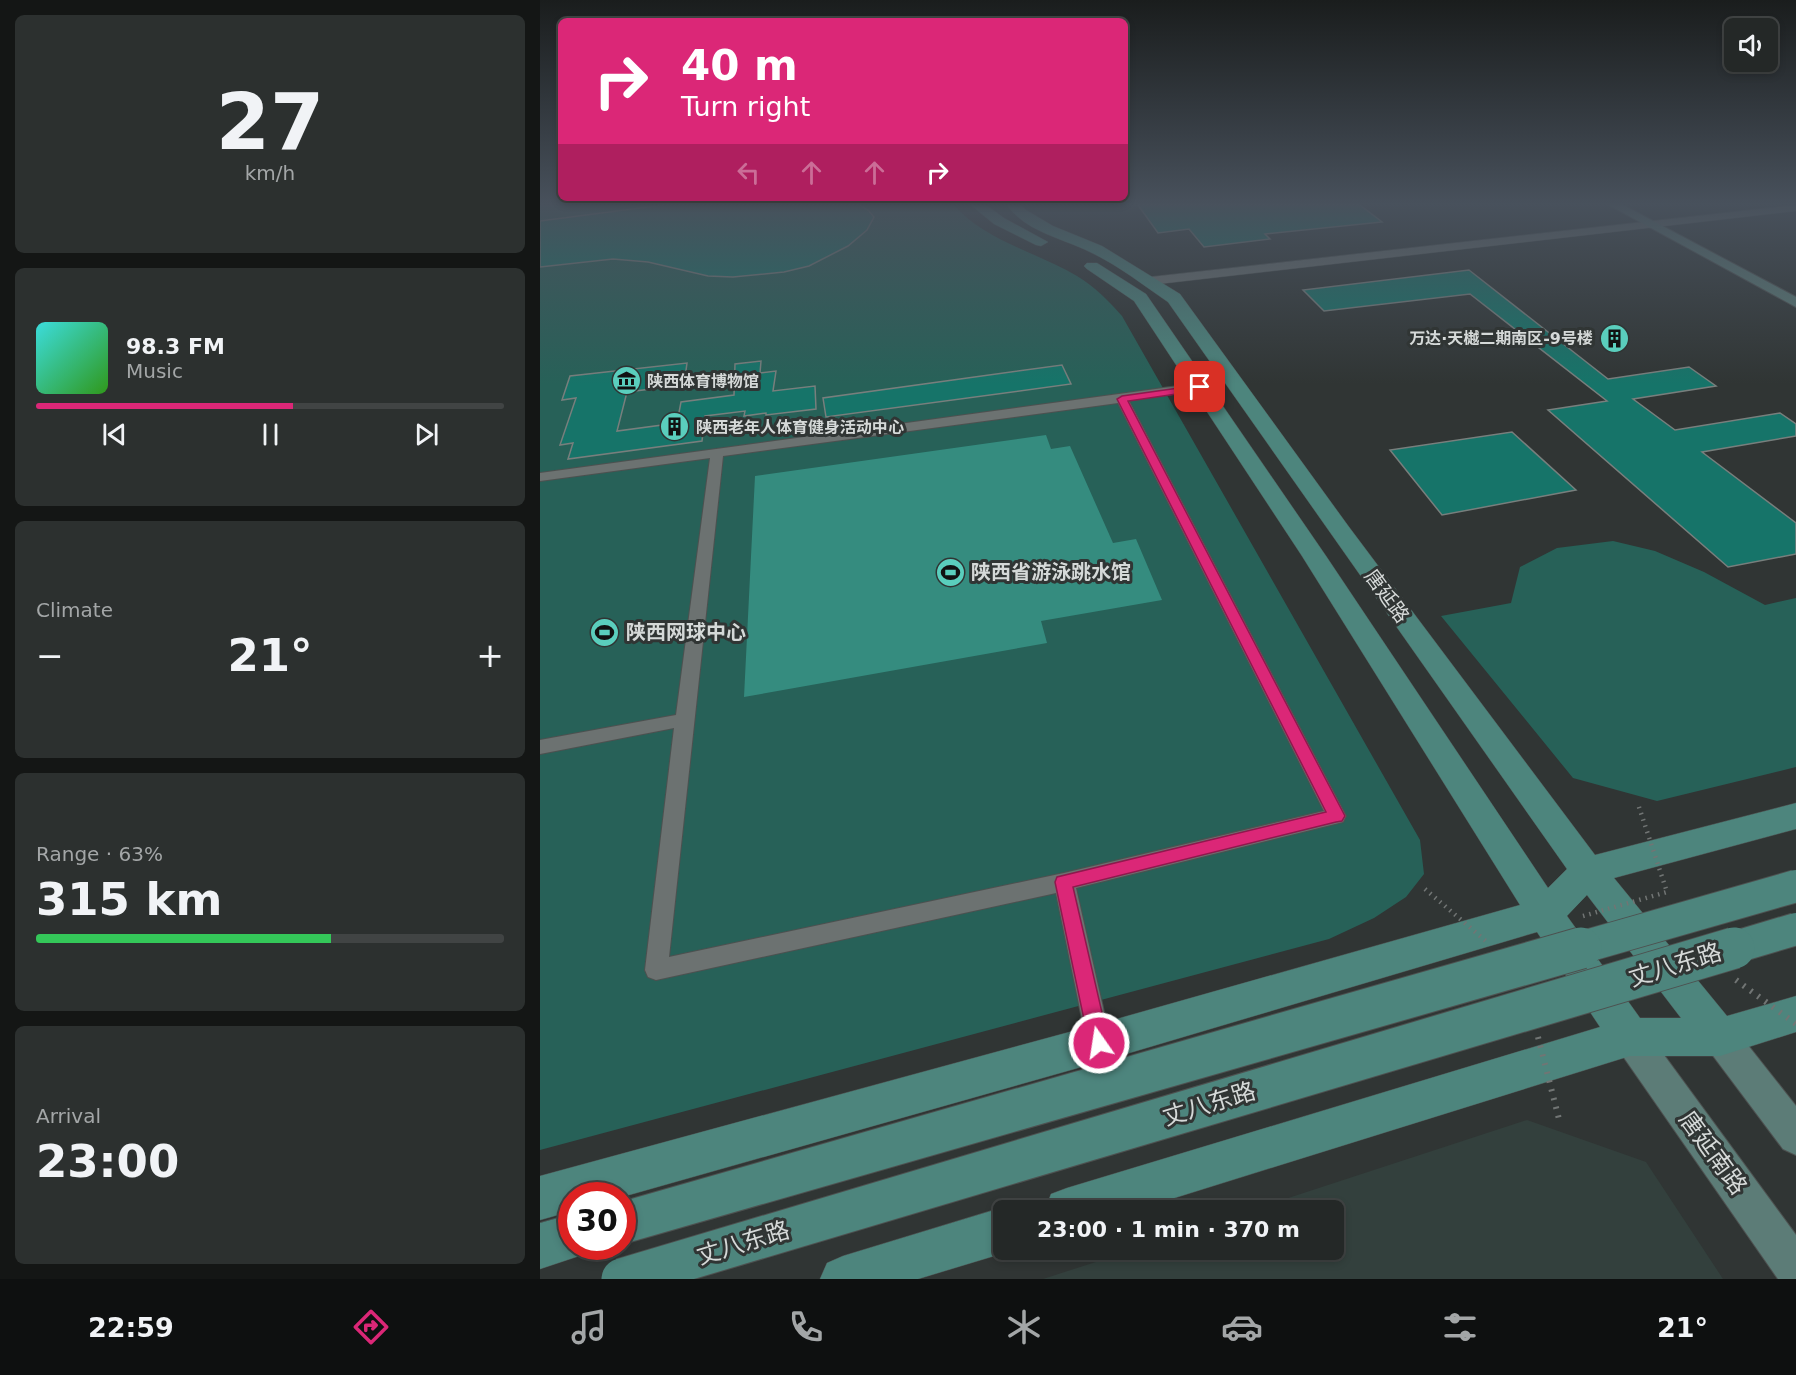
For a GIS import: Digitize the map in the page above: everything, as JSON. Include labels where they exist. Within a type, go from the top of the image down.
[{"type":"main road","name":"唐延路","points":[[1089,265],[1140,298],[1561,916],[1630,1037]]},
{"type":"main road","name":"唐延路","points":[[1123,265],[1174,298],[1588,871],[1720,1037]]},
{"type":"main road","points":[[1729,265],[1796,303]]},
{"type":"main road","points":[[1737,265],[1796,295]]},
{"type":"main road","points":[[540,1198],[1561,916],[1588,871],[1796,816]]},
{"type":"main road","points":[[1755,827],[1796,825]]},
{"type":"main road","name":"丈八东路","points":[[636,1219],[1796,886]]},
{"type":"main road","name":"丈八东路","points":[[622,1279],[1796,929]]},
{"type":"main road","points":[[1100,1200],[1630,1037],[1720,1037],[1796,1014]]},
{"type":"main road","name":"唐延南路","points":[[1630,1037],[1796,1269]]},
{"type":"main road","points":[[1720,1037],[1796,1136]]},
{"type":"main road","points":[[843,1279],[993,1233]]},
{"type":"main road","points":[[540,1246],[558,1241]]},
{"type":"street","points":[[1154,283],[1317,265]]},
{"type":"street","points":[[540,477],[1200,387]]},
{"type":"street","points":[[717,453],[656,970],[1064,882],[1336,816],[1122,399]]},
{"type":"street","points":[[540,747],[684,720]]},
{"type":"street","points":[[1064,882],[1099,1043]]},
{"type":"path","points":[[1561,916],[1667,892],[1638,804]]},
{"type":"path","points":[[1425,889],[1488,943],[1500,940]]},
{"type":"path","points":[[1733,979],[1796,1024]]},
{"type":"path","points":[[1550,1032],[1538,1035],[1560,1123]]},
{"type":"shaded area","points":[[540,265],[1055,265],[1077,276],[1107,300],[1122,316],[1420,840],[1424,874],[1406,897],[1374,918],[1329,939],[540,1150]]},
{"type":"shaded area","name":"陕西省游泳跳水馆","points":[[1046,435],[1051,449],[1070,446],[1113,543],[1136,539],[1162,600],[1041,621],[1047,643],[744,697],[755,476]]},
{"type":"shaded area","points":[[1613,541],[1655,551],[1704,572],[1765,605],[1796,598],[1796,767],[1657,801],[1573,778],[1441,616],[1511,603],[1520,567],[1557,548]]},
{"type":"shaded area","points":[[1527,1120],[1646,1162],[1723,1279],[1043,1279],[1102,1260],[1344,1260],[1344,1200],[1283,1200]]},
{"type":"building","points":[[540,265],[561,265],[540,267]]},
{"type":"building","points":[[660,265],[812,265],[784,272],[733,277],[708,276]]},
{"type":"building","points":[[1469,270],[1608,379],[1689,367],[1716,386],[1633,399],[1675,430],[1780,413],[1796,424],[1796,436],[1702,452],[1796,523],[1796,554],[1728,567],[1548,410],[1607,401],[1470,294],[1324,311],[1303,290]]},
{"type":"building","points":[[761,361],[760,373],[776,371],[773,391],[815,386],[816,409],[766,415],[766,413],[744,416],[745,411],[705,416],[702,441],[568,459],[573,443],[560,445],[576,398],[562,400],[570,376],[687,363],[684,385],[627,392],[617,431],[677,423],[681,402],[734,395],[735,364]]},
{"type":"building","points":[[1062,365],[1071,384],[826,417],[823,398]]},
{"type":"building","points":[[1512,432],[1576,490],[1442,515],[1390,450]]},
{"type":"place","name":"万达·天樾二期南区-9号楼","points":[[1614,338]]},
{"type":"place","name":"陕西体育博物馆","points":[[626,381]]},
{"type":"place","name":"陕西老年人体育健身活动中心","points":[[675,427]]},
{"type":"place","name":"陕西省游泳跳水馆","points":[[950,572]]},
{"type":"place","name":"陕西网球中心","points":[[605,632]]},
{"type":"route","points":[[1099,1043],[1064,882],[1336,816],[1122,399],[1200,387]]}]
